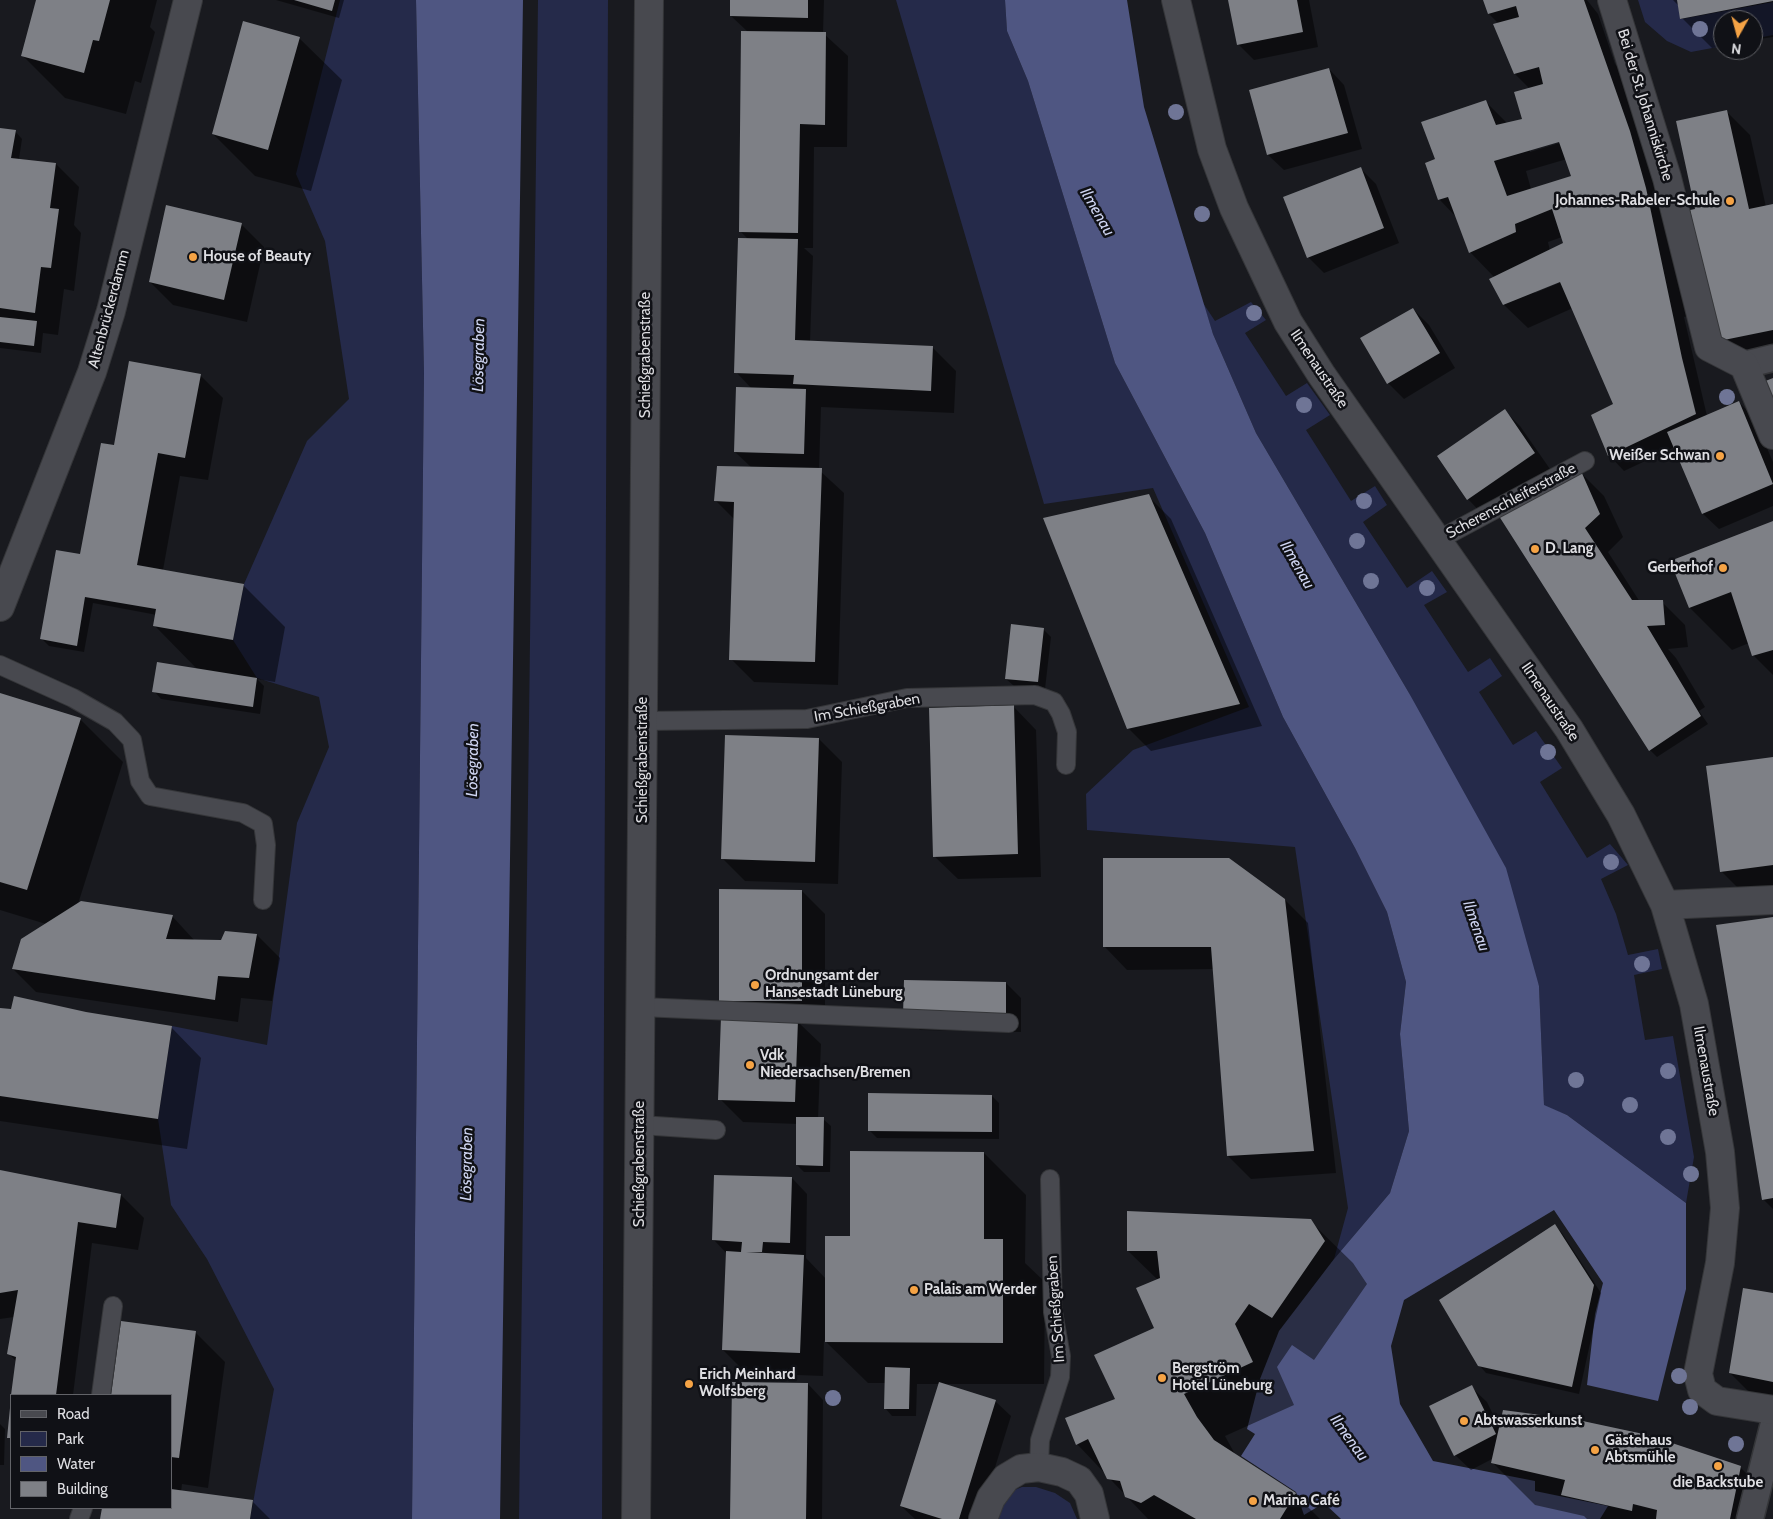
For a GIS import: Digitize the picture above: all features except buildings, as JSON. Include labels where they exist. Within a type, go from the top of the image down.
[{"type":"street","name":"Altenbrückerdamm","points":[[0,608],[92,372],[110,311],[188,0]]},
{"type":"street","name":"Schießgrabenstraße","points":[[636,1519],[649,0]]},
{"type":"street","name":"Ilmenaustraße","points":[[1176,0],[1212,149],[1234,208],[1259,265],[1288,322],[1321,374],[1569,729],[1621,814],[1665,905],[1694,1004],[1720,1152],[1725,1208],[1720,1263],[1698,1374],[1702,1390],[1717,1401],[1773,1410]]},
{"type":"street","name":"Bei der St. Johanniskirche","points":[[1612,0],[1667,178],[1709,347],[1744,365]]},
{"type":"street","points":[[1773,358],[1744,365],[1773,435]]},
{"type":"street","points":[[1665,905],[1773,900]]},
{"type":"street","points":[[1750,1519],[1773,1427]]},
{"type":"street","points":[[983,1519],[992,1498],[1006,1478],[1021,1469],[1039,1467],[1062,1472],[1079,1480],[1089,1494],[1095,1519]]},
{"type":"lane","name":"Scherenschleiferstraße","points":[[1438,540],[1585,461]]},
{"type":"lane","points":[[0,665],[73,698],[116,722],[132,740],[140,781],[150,796],[243,813],[263,824],[266,845],[263,900]]},
{"type":"lane","name":"Im Schießgraben","points":[[643,721],[807,719],[907,698],[1035,695],[1054,702],[1061,714],[1067,732],[1066,765]]},
{"type":"lane","points":[[641,1007],[1009,1023]]},
{"type":"lane","points":[[640,1125],[716,1130]]},
{"type":"lane","name":"Im Schießgraben","points":[[1039,1467],[1040,1440],[1060,1377],[1061,1356],[1054,1312],[1050,1179]]},
{"type":"lane","points":[[101,1394],[113,1306]]},
{"type":"green space","points":[[340,0],[416,0],[424,373],[412,1519],[250,1519],[274,1389],[207,1259],[171,1205],[158,1119],[172,1026],[267,1045],[297,823],[329,747],[319,697],[257,678],[233,640],[244,584],[307,441],[349,399],[325,241],[296,174]]},
{"type":"green space","points":[[538,0],[608,0],[602,1519],[519,1519]]},
{"type":"green space","points":[[896,0],[1005,0],[1007,31],[1028,81],[1115,363],[1205,533],[1283,717],[1355,848],[1387,912],[1406,982],[1400,1034],[1409,1131],[1390,1193],[1334,1259],[1348,1208],[1295,847],[1087,830],[1086,794],[1133,750],[1249,707],[1153,488],[1044,504]]},
{"type":"green space","points":[[1638,0],[1677,0],[1681,19],[1713,13],[1713,48],[1691,52],[1667,41],[1645,22]]},
{"type":"green space","points":[[1773,2],[1773,35],[1763,37],[1763,10],[1730,10]]},
{"type":"green space","points":[[1251,302],[1266,320],[1245,333],[1286,396],[1307,383],[1330,415],[1306,430],[1351,501],[1375,486],[1387,505],[1363,522],[1407,588],[1432,571],[1447,592],[1424,605],[1468,672],[1490,658],[1502,676],[1479,692],[1513,745],[1536,731],[1562,768],[1540,782],[1587,858],[1610,844],[1628,865],[1601,879],[1616,914],[1628,955],[1658,949],[1662,969],[1634,975],[1645,1040],[1673,1036],[1694,1157],[1686,1203],[1567,1115],[1544,1106],[1539,986],[1409,693],[1256,433],[1213,334],[1203,303],[1215,321]]},
{"type":"green space","points":[[1022,1487],[1036,1487],[1055,1493],[1070,1503],[1077,1519],[995,1519],[1000,1505],[1012,1491]]},
{"type":"water","name":"Lösegraben","points":[[416,0],[523,0],[500,1519],[412,1519],[424,373]]},
{"type":"water","name":"Ilmenau","points":[[1005,0],[1127,0],[1144,107],[1213,334],[1256,433],[1409,693],[1506,868],[1539,986],[1544,1105],[1567,1115],[1686,1203],[1686,1289],[1658,1401],[1587,1385],[1595,1314],[1603,1283],[1554,1210],[1404,1300],[1391,1346],[1400,1404],[1433,1461],[1535,1481],[1535,1491],[1608,1506],[1600,1519],[1341,1519],[1324,1503],[1304,1515],[1296,1492],[1241,1456],[1255,1434],[1247,1429],[1260,1379],[1279,1331],[1334,1259],[1390,1193],[1409,1131],[1400,1034],[1406,982],[1387,912],[1355,848],[1283,717],[1205,533],[1115,363],[1028,81],[1007,31]]},
{"type":"place","name":"Johannes-Rabeler-Schule","points":[[1730,201]]},
{"type":"place","name":"House of Beauty","points":[[193,257]]},
{"type":"place","name":"Weißer Schwan","points":[[1720,456]]},
{"type":"place","name":"D. Lang","points":[[1535,549]]},
{"type":"place","name":"Gerberhof","points":[[1723,568]]},
{"type":"place","name":"Ordnungsamt der Hansestadt Lüneburg","points":[[755,985]]},
{"type":"place","name":"Vdk Niedersachsen/Bremen","points":[[750,1065]]},
{"type":"place","name":"Palais am Werder","points":[[914,1290]]},
{"type":"place","name":"Bergström Hotel Lüneburg","points":[[1162,1378]]},
{"type":"place","name":"Erich Meinhard Wolfsberg","points":[[689,1384]]},
{"type":"place","name":"Abtswasserkunst","points":[[1464,1421]]},
{"type":"place","name":"Gästehaus Abtsmühle","points":[[1595,1450]]},
{"type":"place","name":"die Backstube","points":[[1718,1466]]},
{"type":"place","name":"Marina Café","points":[[1253,1501]]}]
